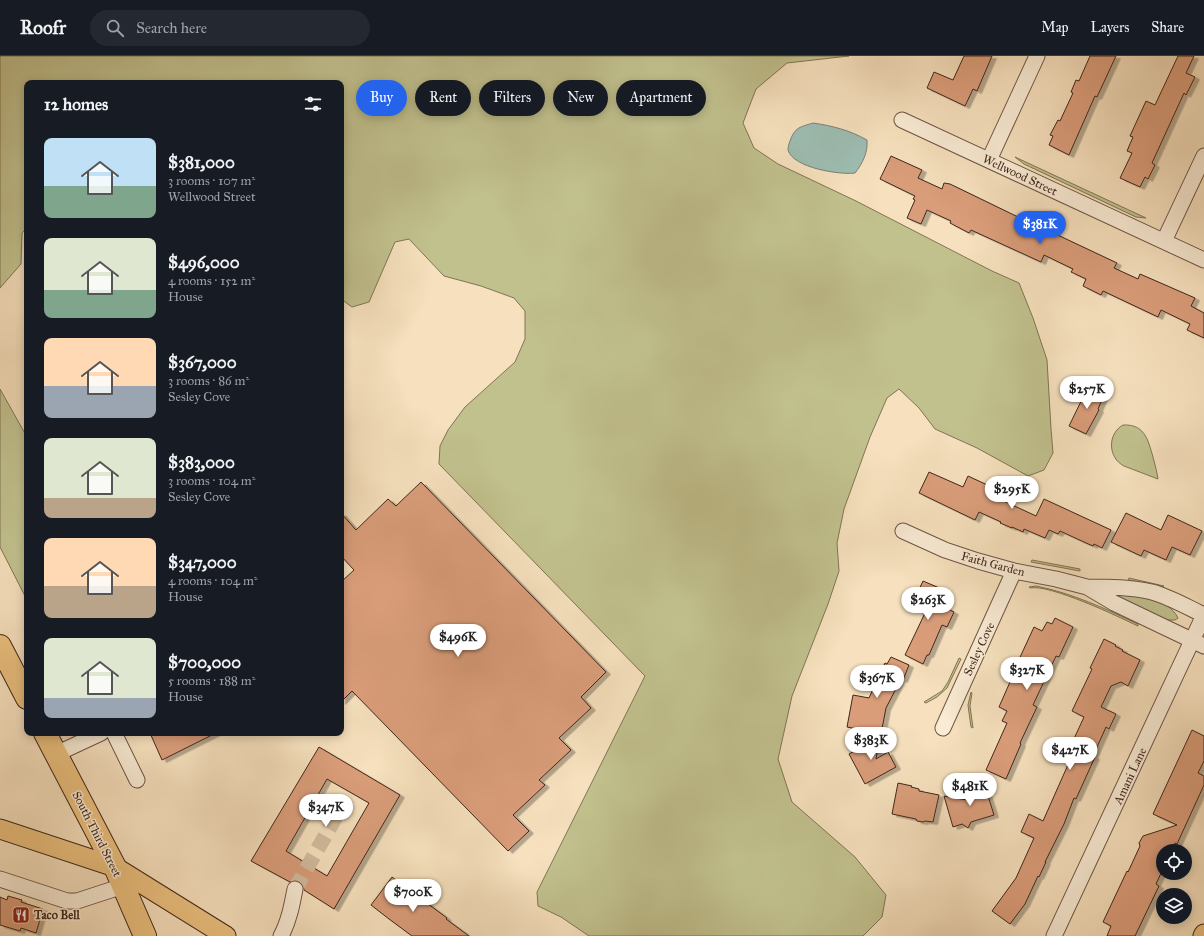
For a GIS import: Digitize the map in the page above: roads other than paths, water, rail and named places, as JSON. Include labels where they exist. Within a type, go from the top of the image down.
[{"type":"highway","points":[[0,646],[24,687]]},
{"type":"highway","name":"South Third Street","points":[[47,736],[119,876],[140,934]]},
{"type":"main road","points":[[0,829],[119,876],[226,936]]},
{"type":"street","points":[[989,160],[1037,56]]},
{"type":"street","name":"Wellwood Street","points":[[902,120],[1204,260]]},
{"type":"street","points":[[1164,242],[1204,156]]},
{"type":"street","name":"Faith Garden","points":[[903,531],[956,554],[1014,571],[1056,579],[1087,588],[1114,603],[1198,643]]},
{"type":"street","name":"Sesley Cove","points":[[943,728],[1014,571]]},
{"type":"street","name":"Faith Garden","points":[[1087,588],[1119,587],[1153,592],[1204,614]]},
{"type":"street","name":"Amani Lane","points":[[1054,936],[1198,643],[1204,614]]},
{"type":"street","points":[[56,754],[95,736]]},
{"type":"street","points":[[115,736],[137,780]]},
{"type":"street","points":[[0,879],[67,901],[77,901],[119,876]]},
{"type":"street","points":[[281,936],[287,924],[295,889]]},
{"type":"water","points":[[813,123],[841,129],[867,140],[867,149],[855,173],[839,173],[818,169],[807,166],[792,156],[788,149],[792,136],[796,130]]},
{"type":"tunnel","points":[[295,889],[346,799]]},
{"type":"place","name":"Taco Bell","points":[[21,915]]}]
